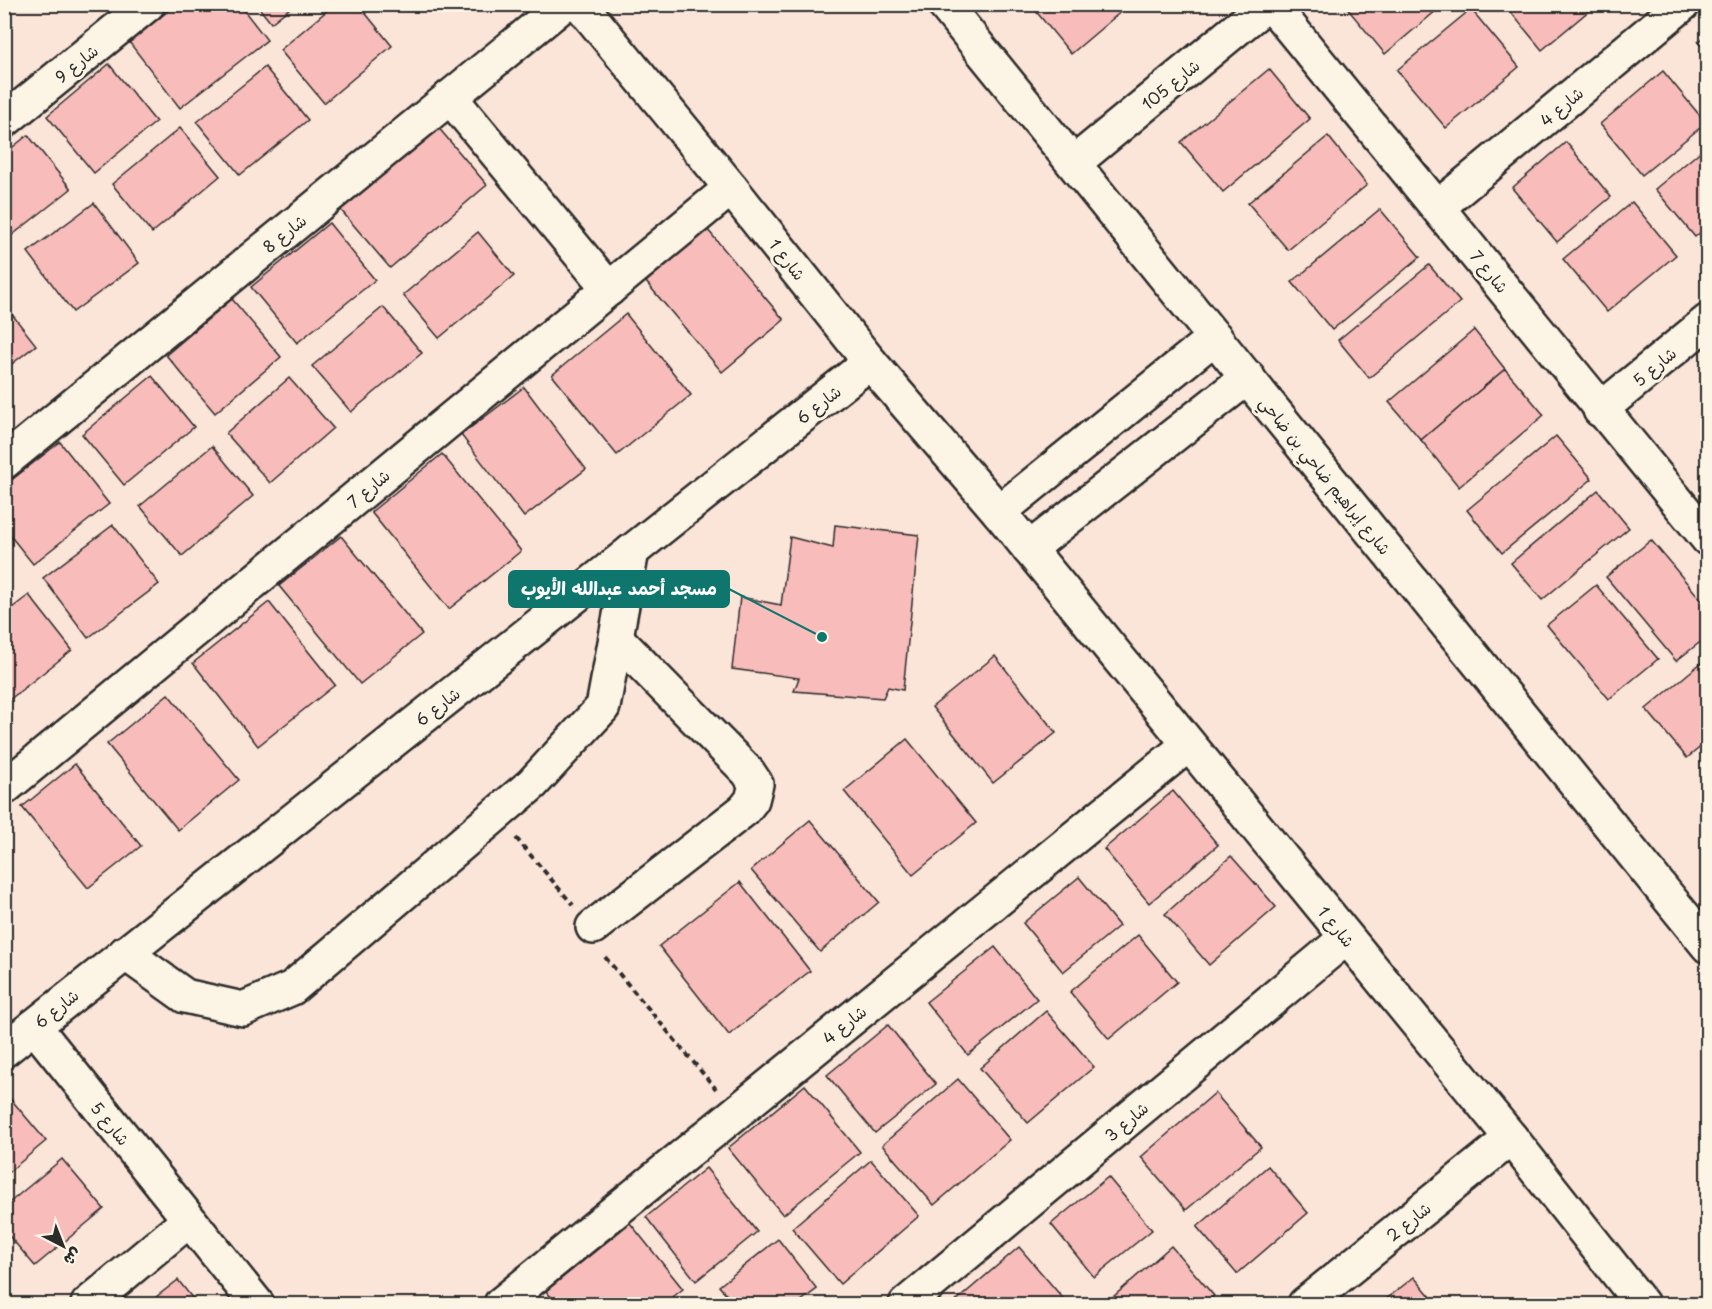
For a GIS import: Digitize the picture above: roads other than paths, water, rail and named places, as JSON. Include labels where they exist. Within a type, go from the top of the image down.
[{"type":"street","name":"شارع 9","points":[[4,121],[148,4]]},
{"type":"street","name":"شارع 8","points":[[4,462],[564,4]]},
{"type":"street","name":"شارع 1","points":[[580,4],[870,362],[999,512],[1511,1138],[1642,1305]]},
{"type":"street","name":"شارع إبراهيم ضاحي بن ضاحي","points":[[944,4],[1707,946]]},
{"type":"street","name":"شارع 7","points":[[1269,4],[1438,207],[1600,410],[1707,538]]},
{"type":"street","name":"شارع 105","points":[[1074,163],[1269,4]]},
{"type":"street","name":"شارع 4","points":[[1438,207],[1683,4]]},
{"type":"street","points":[[450,97],[609,289]]},
{"type":"street","name":"شارع 7","points":[[4,788],[731,188]]},
{"type":"street","name":"شارع 5","points":[[1600,410],[1707,321]]},
{"type":"street","points":[[999,512],[1215,337]]},
{"type":"street","name":"شارع 6","points":[[14,1039],[870,362]]},
{"type":"street","points":[[1029,549],[1248,378]]},
{"type":"street","points":[[125,953],[185,996],[243,1009],[292,988],[532,784],[603,707],[632,551]]},
{"type":"street","points":[[592,927],[744,810],[752,800],[756,784],[748,772],[617,639]]},
{"type":"street","name":"شارع 4","points":[[501,1305],[1188,745]]},
{"type":"street","name":"شارع 3","points":[[906,1305],[1346,938]]},
{"type":"street","name":"شارع 5","points":[[14,1039],[189,1220],[257,1305]]},
{"type":"street","name":"شارع 2","points":[[1305,1305],[1511,1138]]},
{"type":"street","points":[[88,1305],[189,1220]]},
{"type":"place","name":"مسجد أحمد عبدالله الأيوب","points":[[822,637]]}]
